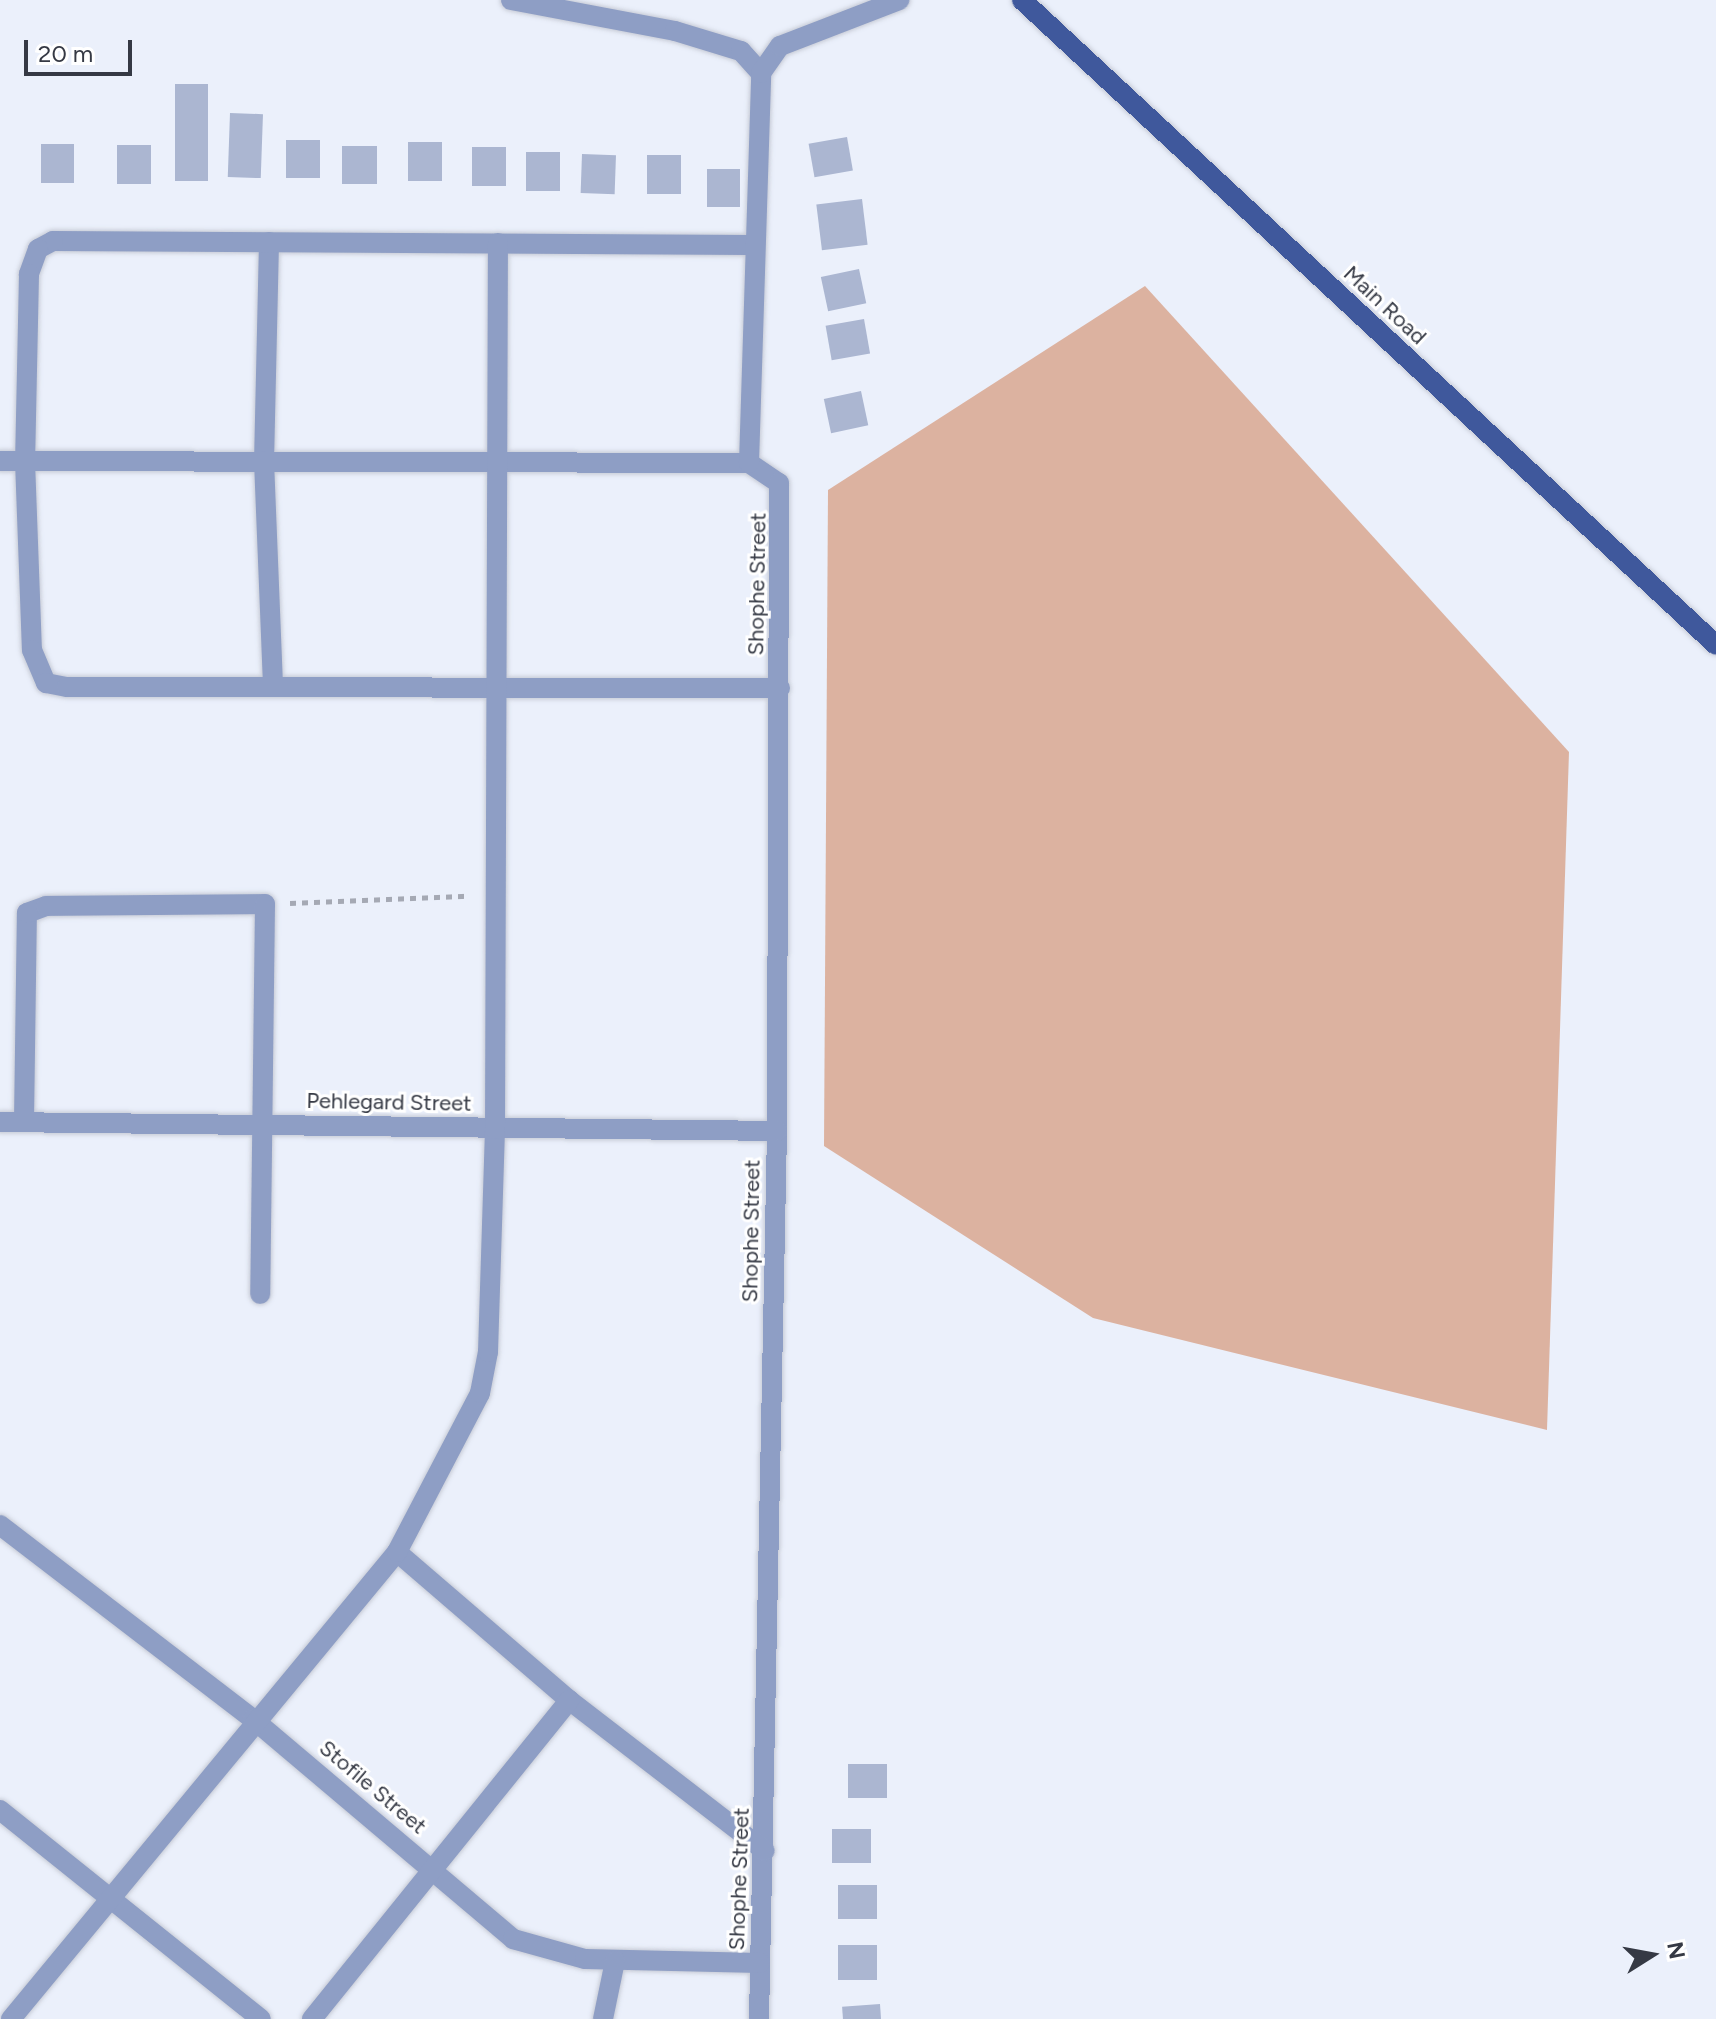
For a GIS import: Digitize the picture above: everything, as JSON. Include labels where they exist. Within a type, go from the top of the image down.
[{"type":"main road","name":"Main Road","points":[[1022,0],[1716,645]]},
{"type":"street","points":[[511,0],[675,31],[741,51],[761,73]]},
{"type":"street","points":[[0,461],[749,463],[751,245],[761,73],[780,46],[899,0]]},
{"type":"street","points":[[751,245],[53,241],[38,249],[29,274],[25,461],[32,650],[46,683],[501,691],[780,688]]},
{"type":"street","points":[[269,242],[264,461],[273,687]]},
{"type":"street","points":[[11,2019],[113,1902],[253,1719],[397,1552],[480,1393],[495,1129],[503,461],[498,243]]},
{"type":"street","name":"Shophe Street","points":[[749,463],[774,476],[782,499],[777,1131],[765,1851],[759,2019]]},
{"type":"street","points":[[24,1121],[27,913],[46,906],[265,904],[259,1123],[260,1294]]},
{"type":"street","name":"Pehlegard Street","points":[[0,1122],[777,1131]]},
{"type":"street","name":"Stofile Street","points":[[0,1525],[253,1719],[513,1939],[539,1951],[615,1961],[760,1963]]},
{"type":"street","points":[[397,1552],[569,1700],[765,1851]]},
{"type":"street","points":[[312,2019],[437,1872],[569,1700]]},
{"type":"street","points":[[0,1810],[261,2019]]},
{"type":"street","points":[[603,2019],[615,1961]]},
{"type":"path","points":[[265,904],[498,895]]},
{"type":"shaded area","points":[[1145,286],[1569,752],[1547,1430],[1093,1318],[824,1146],[828,490]]},
{"type":"building","points":[[175,84],[208,84],[208,181],[175,181]]},
{"type":"building","points":[[230,113],[263,114],[261,178],[228,177]]},
{"type":"building","points":[[847,137],[853,170],[814,177],[809,144]]},
{"type":"building","points":[[286,140],[320,140],[320,178],[286,178]]},
{"type":"building","points":[[408,142],[442,142],[442,181],[408,181]]},
{"type":"building","points":[[41,144],[74,144],[74,183],[41,183]]},
{"type":"building","points":[[117,145],[151,145],[151,184],[117,184]]},
{"type":"building","points":[[342,146],[377,146],[377,184],[342,184]]},
{"type":"building","points":[[472,147],[506,147],[506,186],[472,186]]},
{"type":"building","points":[[526,152],[560,152],[560,191],[526,191]]},
{"type":"building","points":[[582,154],[616,155],[615,194],[581,193]]},
{"type":"building","points":[[647,155],[681,155],[681,194],[647,194]]},
{"type":"building","points":[[707,169],[740,169],[740,207],[707,207]]},
{"type":"building","points":[[862,199],[868,245],[822,250],[816,205]]},
{"type":"building","points":[[859,269],[866,303],[828,311],[821,277]]},
{"type":"building","points":[[864,319],[870,353],[832,360],[826,326]]},
{"type":"building","points":[[861,391],[868,425],[831,433],[824,399]]},
{"type":"building","points":[[848,1764],[887,1764],[887,1798],[848,1798]]},
{"type":"building","points":[[832,1829],[871,1829],[871,1863],[832,1863]]},
{"type":"building","points":[[838,1885],[877,1885],[877,1919],[838,1919]]},
{"type":"building","points":[[838,1945],[877,1945],[877,1980],[838,1980]]},
{"type":"building","points":[[880,2004],[881,2019],[843,2019],[842,2007]]}]
